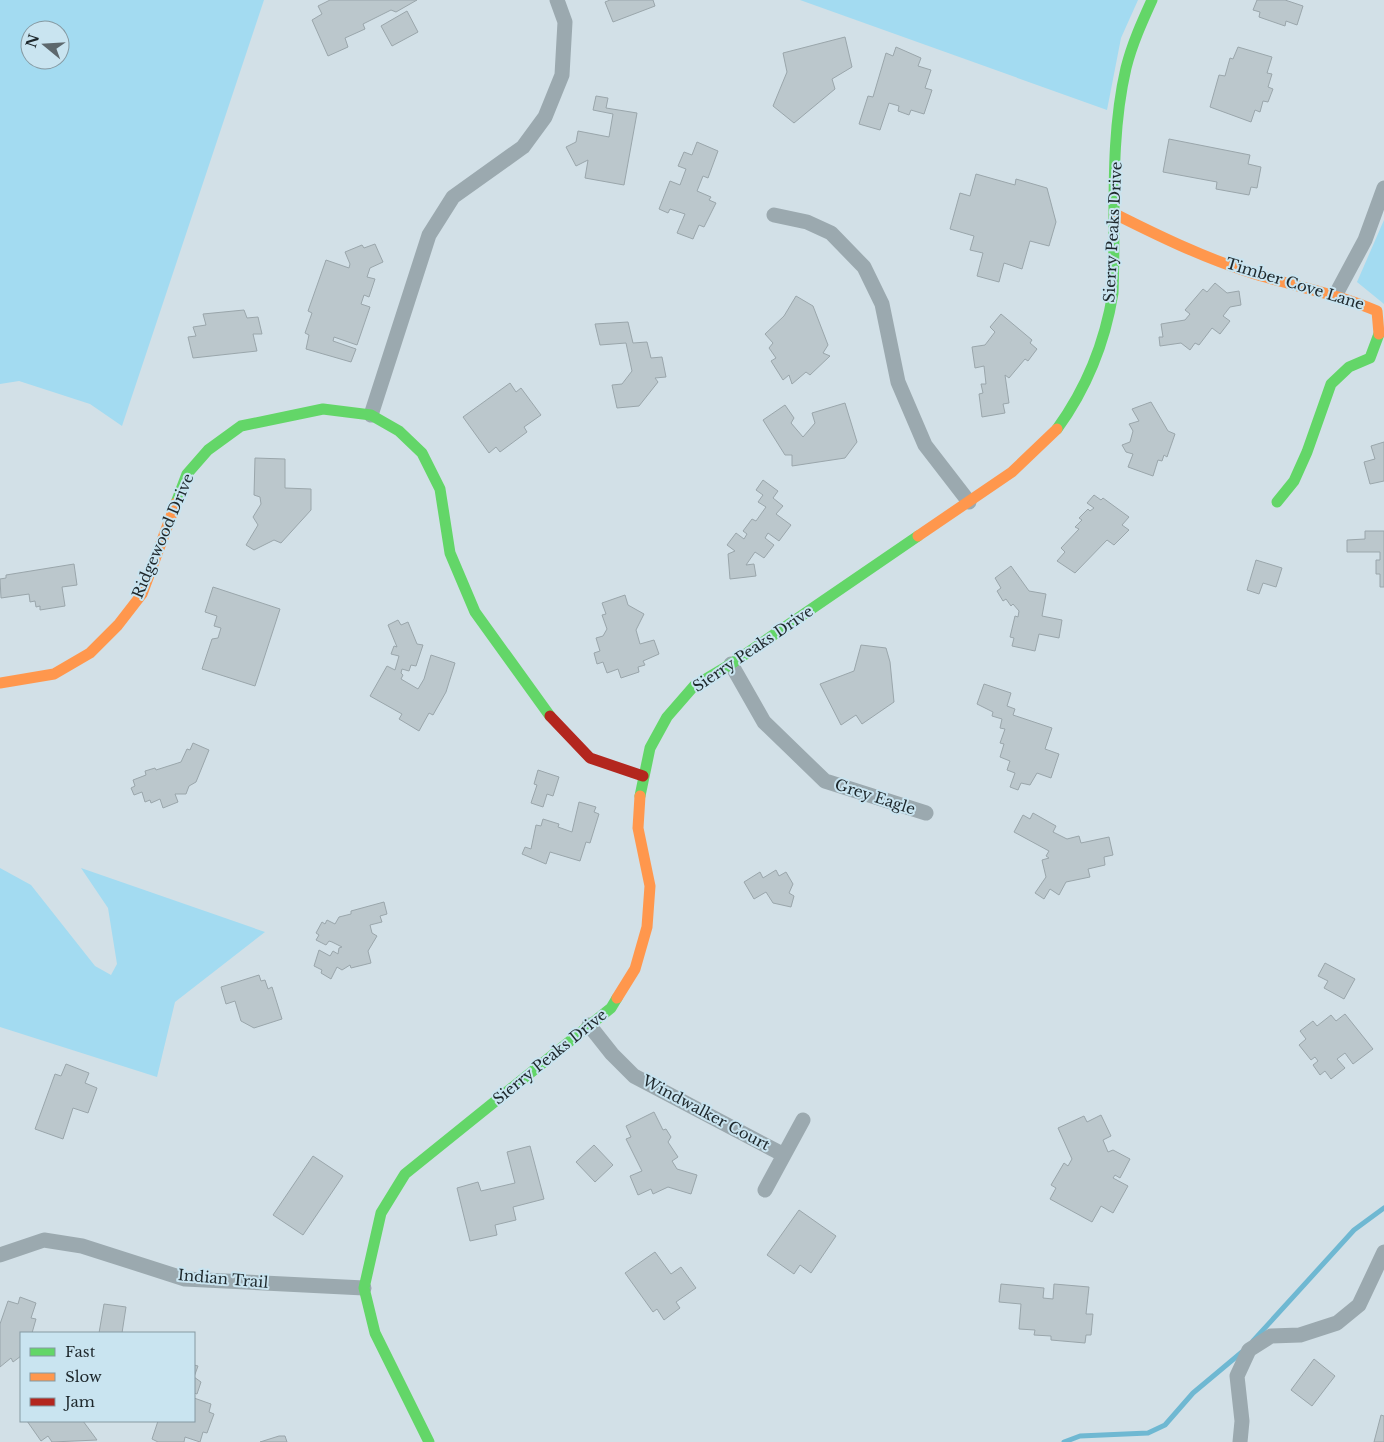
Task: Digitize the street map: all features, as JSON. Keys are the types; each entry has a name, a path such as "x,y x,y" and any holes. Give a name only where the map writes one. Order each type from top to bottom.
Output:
{"street":[{"path":"371,415 429,235 453,197 523,147 545,117 562,75 565,22 557,0"},
{"name":"Sierry Peaks Drive","path":"429,1442 375,1333 364,1288 381,1214 405,1174 611,1008 636,969 647,927 650,886 638,828 640,788 650,748 667,718 694,686 731,664 969,502 1025,460 1056,430 1082,389 1098,349 1112,296 1120,98 1131,53 1145,12 1152,0"},
{"path":"1336,294 1365,240 1384,188"},
{"name":"Timber Cove Lane","path":"1115,214 1181,247 1250,273 1350,298 1378,310 1379,333 1370,358 1349,367 1331,384 1298,472 1277,502"},
{"path":"774,215 807,222 831,233 864,267 882,304 898,382 926,445 969,502"},
{"name":"Ridgewood Drive","path":"0,683 54,674 90,653 118,624 142,594 187,474 208,450 241,426 323,409 371,415 399,431 422,453 440,489 450,553 475,612 557,725 590,758 643,776"},
{"name":"Grey Eagle","path":"731,664 764,722 825,781 926,813"},
{"name":"Windwalker Court","path":"589,1025 612,1054 634,1076 784,1155"},
{"path":"765,1190 803,1120"},
{"name":"Indian Trail","path":"0,1255 44,1240 82,1246 185,1278 364,1288"},
{"path":"1240,1442 1242,1421 1237,1376 1249,1350 1270,1336 1300,1335 1337,1323 1360,1305 1384,1252"}],"shaded area":[{"path":"0,0 264,0 122,426 90,404 19,381 0,384"},
{"path":"800,0 1138,0 1121,38 1107,110"},
{"path":"1384,220 1384,304 1357,282"},
{"path":"0,868 31,885 95,966 111,975 117,964 108,908 81,868 265,932 175,1002 157,1077 0,1027"}],"building":[{"path":"330,0 417,0 396,12 391,10 363,24 365,29 345,38 348,47 328,56 312,20 322,14 318,6"},
{"path":"610,0 653,0 655,6 613,22 605,2"},
{"path":"1257,0 1285,0 1303,6 1297,25 1286,21 1285,26 1259,17 1260,12 1253,10"},
{"path":"407,11 418,32 392,46 381,26"},
{"path":"845,37 852,67 832,79 835,89 794,123 773,106 787,72 783,53"},
{"path":"896,47 921,58 918,66 931,70 925,88 932,90 924,114 911,110 909,115 898,111 899,106 889,103 880,130 859,124 868,96 873,97 886,53 893,56"},
{"path":"1238,47 1272,57 1267,73 1272,74 1268,87 1273,89 1268,102 1263,101 1260,112 1255,110 1251,122 1210,107 1219,75 1225,76 1230,58 1233,59"},
{"path":"596,96 608,98 606,108 637,113 624,185 585,178 588,160 576,166 566,147 576,142 578,131 609,137 613,114 593,110"},
{"path":"1169,139 1250,155 1248,164 1261,167 1257,188 1251,187 1249,195 1216,189 1217,182 1163,172"},
{"path":"697,142 718,151 708,178 703,176 697,191 711,197 709,200 716,203 704,227 699,225 693,239 677,233 685,214 670,209 668,213 659,209 670,181 680,185 686,169 678,166 684,152 692,155"},
{"path":"976,174 1015,185 1016,179 1047,188 1056,222 1049,246 1030,241 1022,269 1004,263 999,282 977,276 983,253 970,250 974,236 950,229 960,193 970,196"},
{"path":"375,244 383,262 370,268 367,277 375,279 369,297 364,295 361,304 370,307 357,345 334,337 333,341 356,349 351,362 306,349 309,335 305,333 312,313 308,311 326,260 349,268 350,264 345,252 362,245 364,248"},
{"path":"1215,283 1227,293 1239,291 1241,305 1230,307 1223,316 1230,321 1220,334 1212,328 1199,345 1195,343 1190,350 1181,343 1160,346 1159,337 1163,337 1161,324 1185,320 1190,314 1185,310 1203,289 1207,292"},
{"path":"796,296 813,306 828,345 823,353 830,356 810,375 806,372 792,384 789,375 783,380 771,361 776,358 769,348 773,343 765,334 784,316"},
{"path":"244,310 247,318 258,317 262,334 253,334 257,351 193,358 188,337 196,336 193,327 206,325 203,314"},
{"path":"1001,314 1032,340 1030,343 1037,349 1028,361 1025,359 1009,378 1005,375 1009,403 1003,404 1005,413 982,417 979,394 983,393 981,384 986,384 984,366 975,368 972,347 985,345 995,332 990,327"},
{"path":"628,322 633,343 647,342 651,358 662,357 666,377 655,378 658,382 639,406 617,408 612,385 622,384 632,371 626,343 600,345 595,324"},
{"path":"510,383 516,392 521,388 541,415 524,427 527,432 500,452 496,447 489,453 463,417"},
{"path":"1151,402 1168,431 1175,434 1167,457 1164,455 1162,461 1158,460 1153,476 1128,467 1133,454 1126,452 1122,445 1130,442 1133,431 1129,424 1139,421 1132,409"},
{"path":"845,403 857,442 845,458 792,466 792,455 785,455 763,420 785,405 794,418 791,423 803,437 815,423 812,413"},
{"path":"1384,442 1384,481 1370,484 1364,462 1375,459 1371,446"},
{"path":"255,458 285,459 285,488 311,489 311,510 281,543 274,540 254,550 246,545 258,525 253,517 261,504 260,497 254,495"},
{"path":"763,480 778,491 773,498 783,506 776,514 791,525 779,541 768,533 765,538 774,545 764,558 755,552 746,565 754,564 756,576 730,579 728,554 735,551 727,545 736,533 744,539 747,534 743,531 752,519 756,521 766,507 758,502 763,495 756,490"},
{"path":"1094,495 1101,500 1103,498 1129,517 1122,525 1129,530 1114,545 1107,540 1075,573 1057,561 1065,552 1061,548 1079,529 1075,527 1082,520 1079,518 1088,509 1090,511 1094,508 1087,503"},
{"path":"1365,531 1384,531 1384,587 1380,587 1380,574 1376,574 1376,560 1380,560 1380,552 1347,552 1347,540 1365,539"},
{"path":"1256,560 1282,568 1276,587 1263,583 1259,594 1247,590"},
{"path":"74,564 77,585 62,587 65,606 40,610 40,606 36,607 35,601 30,602 29,594 1,598 0,579 6,578 6,575"},
{"path":"1011,566 1029,591 1046,594 1042,616 1062,620 1059,638 1039,634 1035,651 1012,646 1014,638 1010,637 1015,616 1018,617 1019,611 1013,604 1011,606 1006,599 1003,601 997,591 1001,588 995,578"},
{"path":"213,587 280,609 255,686 202,669 212,639 218,638 221,628 214,626 217,616 205,612"},
{"path":"625,595 628,605 644,614 636,630 640,644 654,640 659,654 643,661 645,665 638,667 639,672 621,678 618,669 607,673 603,662 597,664 594,653 600,651 596,638 603,636 607,629 602,615 606,614 602,603"},
{"path":"398,620 401,625 408,622 417,644 423,645 416,666 411,665 409,671 402,669 401,673 403,675 401,679 418,689 424,679 431,655 455,663 446,692 433,715 429,713 419,731 399,719 402,714 370,696 387,666 395,670 399,656 391,654 394,646 397,647 388,625"},
{"path":"861,645 886,648 890,662 894,702 862,724 856,715 841,725 820,684 854,671"},
{"path":"984,684 1011,693 1007,706 1015,709 1013,715 1052,728 1045,749 1059,754 1051,778 1037,773 1030,785 1021,783 1018,790 1010,787 1015,773 1007,770 1010,761 1000,757 1004,744 1000,743 1005,729 1000,728 1002,719 992,716 993,712 977,704"},
{"path":"193,743 209,750 196,782 189,786 186,794 175,794 178,802 163,808 160,799 151,803 150,800 145,802 142,792 134,795 131,788 135,786 133,780 146,775 145,771 155,768 156,770 181,762 187,749 190,750"},
{"path":"538,770 559,777 553,796 547,794 543,807 531,803 537,785 534,784"},
{"path":"579,802 596,807 594,812 599,814 590,843 586,842 580,861 550,852 546,864 522,854 525,847 531,849 536,825 541,826 543,819 559,824 558,827 572,832"},
{"path":"1033,813 1056,826 1053,832 1067,839 1079,836 1081,843 1109,837 1113,855 1104,857 1105,865 1088,869 1090,877 1066,882 1059,895 1050,889 1044,899 1035,893 1046,877 1042,860 1049,858 1046,856 1049,851 1014,832 1023,815 1030,819"},
{"path":"776,870 779,876 786,872 793,884 789,893 794,896 791,907 773,903 766,892 754,899 744,882 760,872 763,878"},
{"path":"384,902 387,914 380,916 382,922 370,925 372,933 377,936 368,951 371,963 351,968 350,965 342,970 337,967 331,979 321,973 322,970 314,966 319,950 330,956 333,951 338,954 339,948 342,947 329,941 326,945 316,940 319,935 316,933 322,922 325,924 327,920 335,924 339,917 351,914 351,911"},
{"path":"1325,963 1355,979 1344,999 1324,988 1328,981 1318,976"},
{"path":"259,975 261,981 265,980 268,989 272,987 282,1019 254,1028 241,1021 235,1001 226,1004 221,987"},
{"path":"1345,1014 1373,1049 1353,1064 1345,1053 1337,1059 1345,1068 1331,1079 1325,1071 1320,1075 1313,1065 1318,1061 1315,1057 1311,1060 1299,1045 1306,1039 1300,1031 1313,1021 1317,1026 1331,1015 1336,1021"},
{"path":"66,1064 89,1073 85,1083 97,1088 88,1113 73,1108 63,1139 35,1129 55,1074 61,1076"},
{"path":"654,1112 663,1130 666,1129 671,1137 668,1142 678,1157 672,1161 677,1169 697,1175 691,1194 668,1187 653,1194 651,1189 638,1195 630,1176 642,1171 626,1139 631,1137 626,1126"},
{"path":"1101,1115 1111,1136 1103,1140 1108,1152 1113,1150 1130,1159 1120,1178 1115,1175 1113,1178 1128,1186 1113,1213 1101,1206 1092,1222 1050,1199 1056,1188 1051,1185 1064,1163 1068,1166 1072,1159 1058,1128 1084,1116 1087,1122"},
{"path":"594,1145 613,1165 595,1182 576,1162"},
{"path":"530,1146 544,1199 513,1207 516,1220 495,1225 497,1235 470,1241 457,1188 478,1182 481,1191 515,1183 507,1152"},
{"path":"313,1156 343,1176 303,1235 273,1215"},
{"path":"799,1210 836,1236 811,1273 800,1265 794,1274 767,1255"},
{"path":"655,1252 671,1274 681,1267 696,1288 676,1302 680,1308 664,1320 657,1309 653,1312 625,1273"},
{"path":"1001,1284 1044,1288 1043,1298 1053,1299 1054,1284 1089,1287 1086,1314 1093,1314 1091,1335 1086,1335 1085,1343 1051,1340 1051,1336 1034,1335 1035,1330 1019,1329 1021,1304 999,1302"},
{"path":"20,1297 36,1303 31,1318 36,1319 32,1332 20,1332 20,1357 13,1362 11,1358 0,1367 0,1324 8,1301 18,1304"},
{"path":"104,1304 126,1307 122,1332 99,1332"},
{"path":"1314,1359 1335,1376 1312,1406 1291,1390"},
{"path":"195,1378 201,1382 197,1394 195,1393"},
{"path":"195,1398 211,1404 209,1412 214,1414 207,1433 203,1432 200,1442 185,1437 184,1442 158,1442 152,1439 158,1422 195,1422"},
{"path":"1381,1415 1384,1416 1384,1442 1374,1442"},
{"path":"28,1422 84,1422 97,1440 52,1442 48,1436 41,1441"},
{"path":"285,1436 287,1442 260,1442"}],"waterway":[{"path":"1253,1341 1354,1230 1384,1208"},
{"path":"1064,1442 1080,1436 1148,1433 1165,1425 1193,1393 1242,1352"}],"traffic: fast":[{"path":"1057,429 1077,398 1093,364 1105,329 1113,293 1114,180 1117,124 1126,68 1131,50 1152,0"},
{"path":"1277,502 1294,481 1307,452 1331,384 1349,367 1370,358 1379,334"},
{"path":"176,503 187,474 208,450 241,426 323,409 371,415 399,431 422,453 440,489 450,553 475,612 550,716"},
{"path":"640,796 650,748 667,717 694,686 731,664 918,536"},
{"path":"429,1442 375,1333 364,1288 381,1213 405,1174 611,1008 617,998"}],"traffic: slow":[{"path":"1115,214 1214,260 1265,277 1346,299 1377,311 1379,334"},
{"path":"918,536 1012,472 1057,429"},
{"path":"0,683 54,674 90,653 118,625 142,594 176,503"},
{"path":"617,998 635,969 647,927 650,886 638,828 640,796"}],"traffic: jam":[{"path":"550,716 590,758 643,776"}]}
